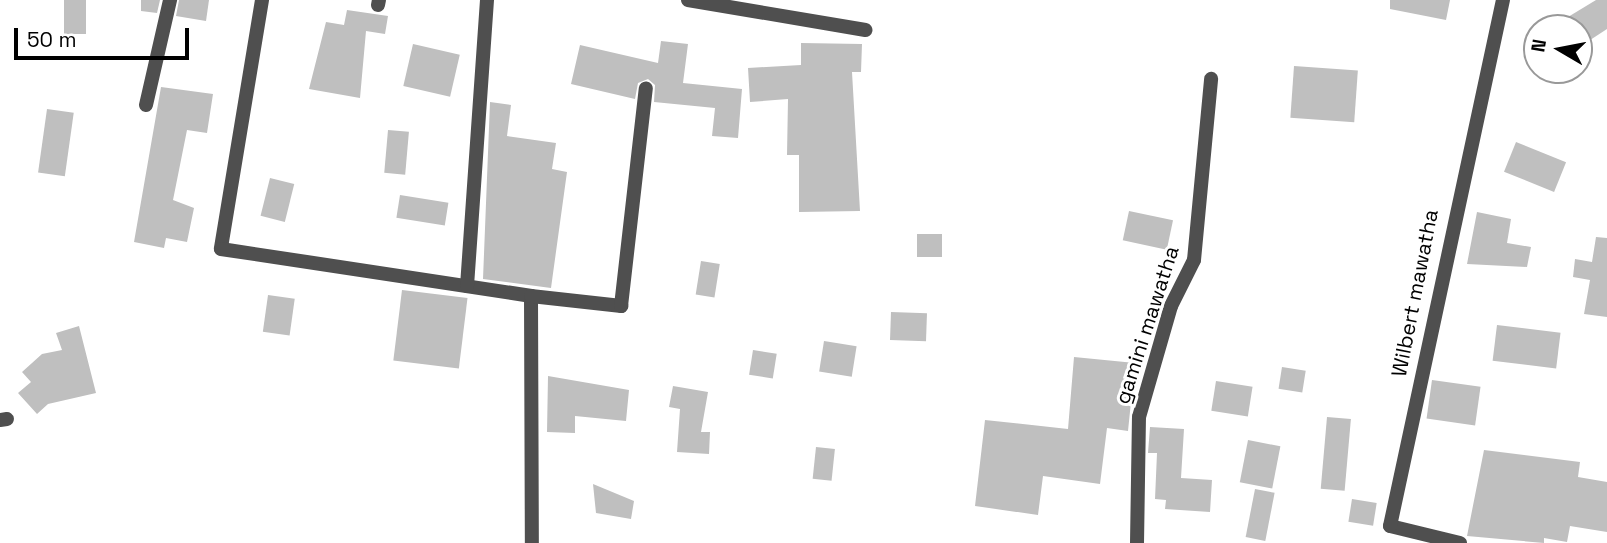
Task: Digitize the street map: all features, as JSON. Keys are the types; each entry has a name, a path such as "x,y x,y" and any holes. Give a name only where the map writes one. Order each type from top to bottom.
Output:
{"street":[{"path":"146,105 170,0"},
{"path":"262,0 221,248 531,296 621,306 646,88"},
{"path":"467,286 487,0"},
{"path":"688,0 865,30"},
{"name":"Wilbert mawatha","path":"1460,543 1390,526 1503,0"},
{"name":"gamini mawatha","path":"1137,543 1139,417 1171,306 1194,260 1211,79"},
{"path":"531,296 532,543"}],"building":[{"path":"64,0 86,0 86,34 64,34"},
{"path":"141,0 160,0 157,13 141,11"},
{"path":"179,0 209,0 206,21 176,16"},
{"path":"1390,0 1450,0 1446,20 1390,9"},
{"path":"1596,0 1607,0 1607,29 1593,38 1593,14 1573,14"},
{"path":"347,10 388,16 385,34 366,31 360,98 309,89 326,22 344,25"},
{"path":"661,41 688,44 683,83 742,89 738,138 712,136 715,108 654,102 655,85 648,79 638,83 635,99 571,84 580,45 658,63"},
{"path":"801,43 862,44 861,72 852,72 860,211 799,212 799,155 787,155 788,99 750,102 748,68 801,65"},
{"path":"413,44 460,55 450,97 403,86"},
{"path":"1294,66 1358,70 1354,122 1290,118"},
{"path":"161,87 213,94 207,133 187,130 173,200 194,208 187,242 166,238 164,248 134,242"},
{"path":"490,102 511,105 507,136 556,143 552,169 567,172 551,288 483,279"},
{"path":"47,109 74,113 65,176 38,172"},
{"path":"388,130 409,132 405,175 384,173"},
{"path":"1516,142 1566,162 1554,192 1504,172"},
{"path":"270,178 294,184 285,222 261,216"},
{"path":"400,195 448,203 445,225 396,218"},
{"path":"1129,211 1173,220 1167,250 1123,240"},
{"path":"1477,212 1511,219 1507,243 1531,247 1527,267 1467,264"},
{"path":"917,234 942,234 942,257 917,257"},
{"path":"1596,237 1607,238 1607,317 1584,314 1590,280 1573,277 1575,259 1592,262"},
{"path":"701,261 720,264 714,298 696,295"},
{"path":"402,290 468,298 459,369 393,360"},
{"path":"268,295 295,299 290,335 263,332"},
{"path":"891,312 927,313 926,341 890,340"},
{"path":"1497,325 1561,333 1556,369 1493,361"},
{"path":"79,326 96,393 48,404 37,414 18,393 31,382 22,372 42,354 62,350 56,333"},
{"path":"824,341 857,346 852,377 819,372"},
{"path":"753,350 777,354 773,378 749,375"},
{"path":"1074,357 1135,363 1128,431 1107,428 1100,484 1043,476 1038,515 975,506 985,420 1068,429"},
{"path":"1282,367 1306,371 1302,392 1279,389"},
{"path":"548,376 629,390 626,421 575,416 575,433 547,432"},
{"path":"1432,380 1481,387 1475,425 1427,419"},
{"path":"1216,381 1253,387 1248,416 1211,411"},
{"path":"673,386 708,392 701,432 710,432 709,454 677,452 680,409 669,407"},
{"path":"1327,417 1351,419 1345,491 1321,489"},
{"path":"1150,427 1184,429 1181,478 1212,480 1210,512 1165,509 1166,500 1155,499 1157,453 1148,453"},
{"path":"1248,440 1280,446 1272,489 1240,482"},
{"path":"816,447 835,449 832,481 813,479"},
{"path":"1484,450 1580,462 1578,477 1607,482 1607,532 1570,526 1567,542 1544,538 1544,543 1467,536"},
{"path":"593,484 634,501 631,519 596,513"},
{"path":"1255,489 1275,493 1265,541 1246,537"},
{"path":"1352,499 1377,503 1373,526 1348,522"}]}
